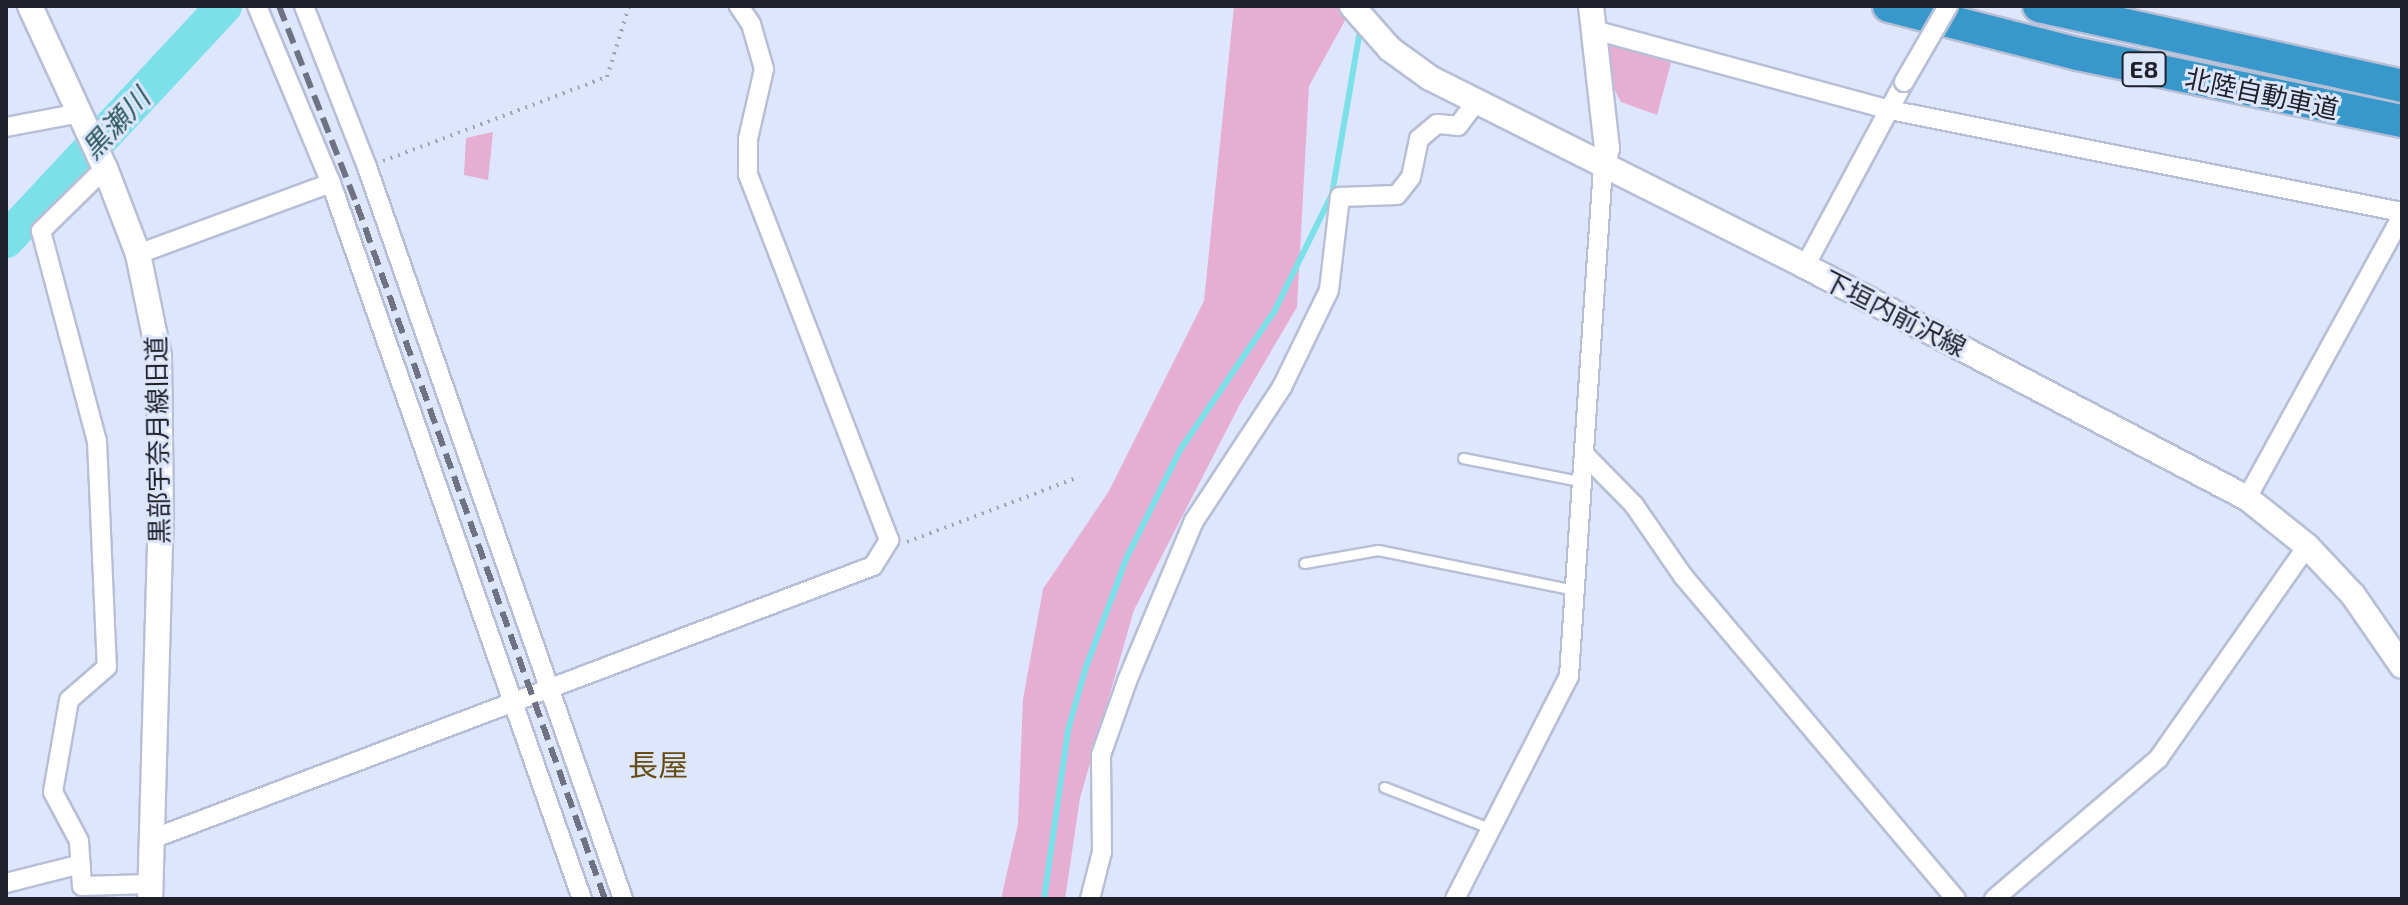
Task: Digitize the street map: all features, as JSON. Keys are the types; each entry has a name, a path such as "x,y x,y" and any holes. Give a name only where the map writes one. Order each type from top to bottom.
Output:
{"highway":[{"name":"北陸自動車道","path":"1889,6 2093,58 2402,121"},
{"name":"北陸自動車道","path":"2039,6 2402,86"}],"main road":[{"name":"黒部宇奈月線旧道","path":"30,6 105,168 138,254 159,356 162,430 151,892"},
{"name":"下垣内前沢線","path":"1352,6 1390,49 1476,102 1805,266 2247,498 2307,546 2353,595 2402,666"},
{"path":"1592,18 1607,148 1603,167"}],"street":[{"path":"257,6 331,183 582,899"},
{"path":"304,6 367,167 623,899"},
{"path":"152,839 873,566 889,540 748,174 748,139 764,69 751,24 739,6"},
{"path":"1805,266 1948,6"},
{"path":"1592,18 1890,110 2402,214 2247,498"},
{"path":"1090,899 1102,852 1101,755 1127,681 1194,521 1282,387 1329,290 1340,197 1397,195 1411,177 1419,139 1437,124 1458,126 1476,102"},
{"path":"6,127 80,113"},
{"path":"1455,899 1569,676 1579,591 1603,167"},
{"path":"105,168 41,231 97,441 107,667 69,700 53,792 79,841 79,893 151,892"},
{"path":"138,254 331,183"},
{"path":"1586,456 1634,505 1683,576 1956,899"},
{"path":"1994,899 2158,759 2307,546"},
{"path":"6,883 81,864"}],"lane":[{"path":"1463,458 1584,482"},
{"path":"1304,563 1378,550 1579,591"},
{"path":"1384,787 1492,829"}],"path":[{"path":"367,167 607,77 629,6"},
{"path":"889,540 912,543 1079,477"}],"shaded area":[{"path":"1234,6 1353,6 1309,86 1297,307 1239,406 1134,610 1080,798 1065,899 1001,899 1018,824 1023,699 1043,589 1109,491 1204,301"},
{"path":"1606,42 1671,63 1657,115 1621,102 1610,81"},
{"path":"493,132 488,180 464,175 466,138"}],"waterway":[{"name":"黒瀬川","path":"6,240 224,6"},
{"path":"1044,899 1068,730 1086,667 1127,557 1180,450 1275,310 1332,194 1361,25"}],"railway":[{"path":"279,6 357,205 605,899"}],"district":[{"name":"長屋","path":"658,764"}]}
